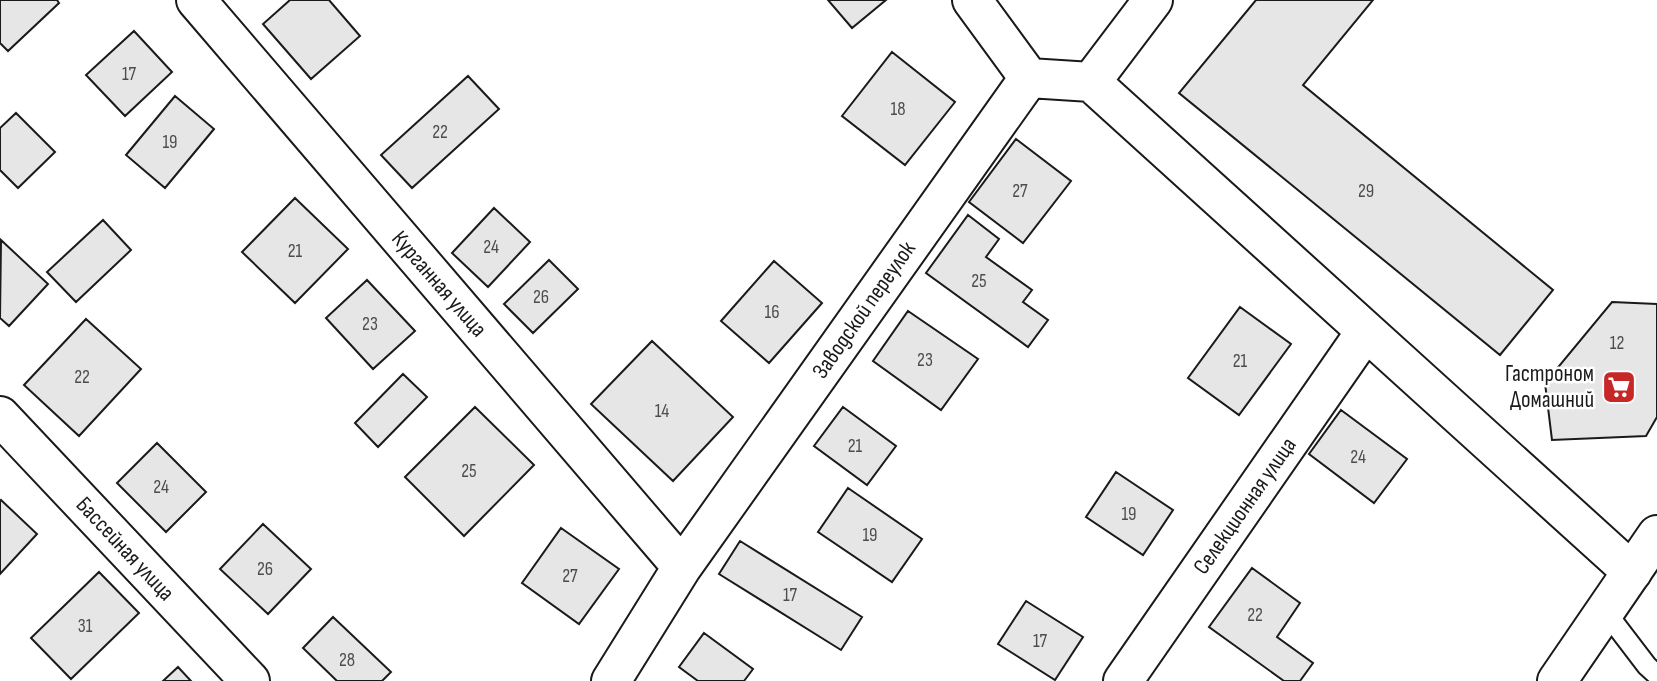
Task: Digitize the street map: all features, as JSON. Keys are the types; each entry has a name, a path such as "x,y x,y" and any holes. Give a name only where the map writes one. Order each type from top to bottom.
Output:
{"street":[{"name":"Курганная улица","path":"196,0 682,567"},
{"path":"972,0 1029,78 1091,82 1632,572"},
{"path":"1091,82 1153,0"},
{"name":"Заводской переулок","path":"611,681 682,567 1029,78"},
{"name":"Селекционная улица","path":"1123,681 1366,331"},
{"name":"Бассейная улица","path":"0,416 250,681"},
{"path":"1557,681 1657,535"}],"lane":[{"path":"1605,611 1657,675"}],"building":[{"path":"0,0 57,0 59,3 8,51 0,43"},
{"path":"290,0 329,0 360,36 311,79 263,24"},
{"path":"828,0 886,0 852,28"},
{"path":"1256,0 1373,0 1303,85 1553,290 1500,355 1179,93"},
{"path":"134,31 172,72 125,116 86,75"},
{"path":"892,52 955,102 905,165 842,116"},
{"path":"468,76 499,109 412,188 381,155"},
{"path":"175,96 214,129 165,188 126,155"},
{"path":"16,113 55,152 18,188 0,170 0,128"},
{"path":"1016,139 1071,181 1023,243 969,202"},
{"path":"295,198 348,249 295,303 242,252"},
{"path":"494,208 530,242 488,287 452,253"},
{"path":"968,215 999,239 986,257 1032,290 1023,302 1048,320 1028,347 926,273"},
{"path":"103,220 131,250 76,302 47,272"},
{"path":"1,240 48,284 9,326 0,318"},
{"path":"549,260 578,289 533,333 504,304"},
{"path":"774,261 822,303 769,363 721,321"},
{"path":"367,280 415,331 373,369 326,318"},
{"path":"1612,302 1657,304 1657,417 1646,436 1552,440 1545,383"},
{"path":"1240,307 1291,344 1239,415 1188,378"},
{"path":"908,311 978,359 941,410 873,361"},
{"path":"86,319 141,369 79,436 24,385"},
{"path":"652,341 733,417 673,481 591,404"},
{"path":"403,374 427,397 378,447 355,423"},
{"path":"475,407 534,465 464,536 405,477"},
{"path":"843,407 896,446 867,485 814,446"},
{"path":"1341,410 1407,459 1374,503 1309,454"},
{"path":"157,443 206,492 166,532 117,483"},
{"path":"1116,472 1173,510 1143,555 1086,517"},
{"path":"848,488 922,539 892,582 818,532"},
{"path":"0,501 37,534 0,574"},
{"path":"263,524 311,569 268,614 220,569"},
{"path":"561,528 619,569 579,624 522,583"},
{"path":"740,541 862,617 841,650 719,574"},
{"path":"1252,568 1300,603 1277,637 1313,663 1300,681 1284,681 1209,627"},
{"path":"99,572 139,613 71,679 31,638"},
{"path":"1026,601 1083,637 1055,680 998,644"},
{"path":"333,617 391,672 382,681 337,681 303,648"},
{"path":"704,633 753,669 744,681 698,681 679,667"},
{"path":"178,667 191,681 163,681"}],"place":[{"name":"Гастроном Домашний","path":"1619,387"}]}
